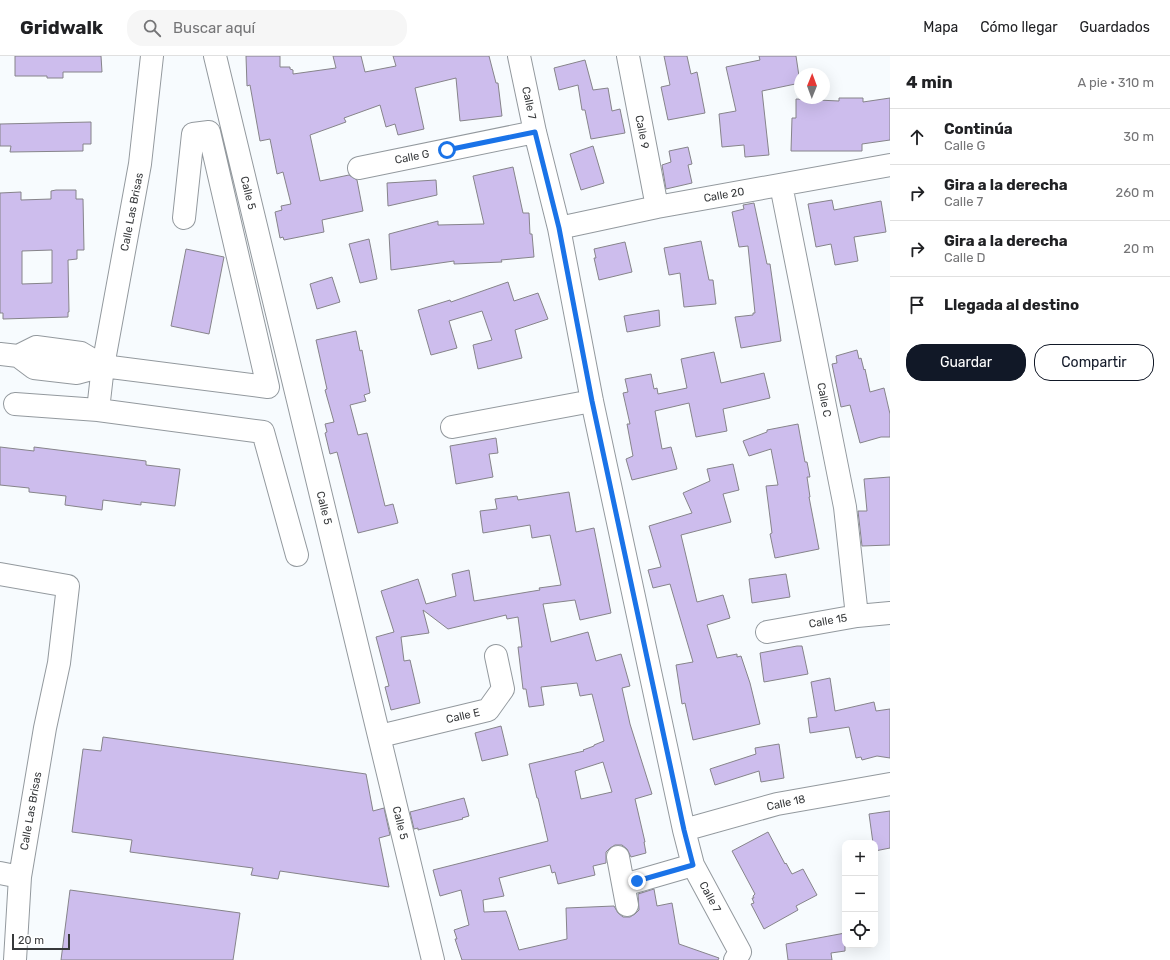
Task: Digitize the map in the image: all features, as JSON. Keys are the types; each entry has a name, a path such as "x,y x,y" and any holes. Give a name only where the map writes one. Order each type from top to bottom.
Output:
{"street":[{"name":"Calle Las Brisas","path":"98,410 103,366 140,164 152,56"},
{"name":"Calle 5","path":"214,56 380,736 433,960"},
{"name":"Calle 7","path":"519,56 535,132 559,228 592,401 684,830 693,865 740,952 735,960"},
{"name":"Calle 9","path":"628,56 657,207"},
{"path":"9,355 34,368 78,374 103,366 268,387 209,132 193,134 184,218"},
{"name":"Calle G","path":"359,168 535,132"},
{"name":"Calle 20","path":"559,228 657,207 890,165"},
{"name":"Calle C","path":"781,185 845,507 857,616"},
{"path":"452,427 592,401"},
{"path":"15,404 98,410 264,432 297,555"},
{"name":"Calle Las Brisas","path":"0,574 68,586 59,663 10,875 15,960"},
{"name":"Calle 15","path":"767,632 857,616 890,612"},
{"name":"Calle E","path":"380,736 488,710 504,689 496,656"},
{"name":"Calle 18","path":"684,830 777,804 890,784"},
{"path":"618,857 626,895 693,865"}],"building":[{"path":"15,56 101,56 102,72 63,72 63,78 47,78 47,76 15,76"},
{"path":"246,56 280,56 280,67 290,67 290,69 293,70 293,74 336,68 333,56 361,56 365,72 396,66 393,56 489,56 496,83 498,83 502,116 460,121 456,78 415,88 424,129 398,135 395,124 386,127 380,105 344,118 346,122 310,135 320,181 349,175 357,180 363,211 322,220 324,232 284,240 283,237 280,238 275,212 282,210 281,206 291,204 283,172 277,174 270,139 260,141 250,85 247,86"},
{"path":"664,56 687,56 691,74 697,72 705,113 668,120 661,87 670,85"},
{"path":"759,56 796,56 798,68 794,68 794,84 762,91 769,155 745,157 744,145 722,147 719,114 736,111 726,67 760,60"},
{"path":"585,60 593,90 608,88 612,111 620,109 625,133 591,139 585,110 582,110 578,85 559,90 554,68"},
{"path":"839,98 863,98 863,102 890,98 890,140 862,144 862,151 791,151 792,118 796,118 796,104 830,104 830,101 839,101"},
{"path":"91,122 91,144 83,144 83,151 10,152 11,146 0,146 0,124"},
{"path":"593,146 604,183 581,190 570,154"},
{"path":"688,147 692,164 688,165 692,183 666,189 662,165 671,162 669,151"},
{"path":"513,167 523,213 529,213 530,234 532,234 534,257 501,260 502,262 454,264 454,261 391,270 389,234 438,221 438,225 484,224 473,176"},
{"path":"436,180 437,195 388,206 387,183"},
{"path":"76,190 76,199 83,199 84,250 77,250 77,259 68,260 68,317 3,319 3,313 0,313 0,193 21,192 21,200 51,199 51,191","holes":["52,250 52,283 22,284 22,251"]},
{"path":"832,200 834,210 881,201 886,232 854,237 858,261 835,265 831,244 816,247 808,204"},
{"path":"754,203 767,264 770,264 781,341 741,348 735,317 753,315 753,313 755,313 748,246 739,247 732,212 744,209 743,205"},
{"path":"369,239 377,279 360,283 349,244"},
{"path":"701,241 709,280 713,280 716,304 684,307 680,273 669,275 664,248"},
{"path":"625,242 632,272 599,280 594,258 596,258 594,249"},
{"path":"186,249 224,257 209,334 171,326"},
{"path":"332,277 340,302 317,309 310,284"},
{"path":"508,282 514,301 538,293 548,319 515,330 522,358 478,369 473,345 492,340 482,311 449,321 457,348 431,355 418,310 450,300 451,302"},
{"path":"659,310 660,326 627,332 624,316"},
{"path":"356,331 360,351 362,350 370,393 364,395 366,401 350,405 358,435 367,433 385,506 393,504 398,523 358,533 337,452 330,454 325,433 327,432 325,424 334,422 325,390 327,389 316,340"},
{"path":"857,350 859,359 861,358 864,370 865,369 870,392 884,388 890,414 890,437 881,437 860,443 850,405 841,407 832,364 837,363 836,356"},
{"path":"714,352 721,383 764,373 770,398 723,409 727,431 696,437 689,403 655,411 662,449 671,447 677,469 632,480 626,459 633,456 627,424 630,424 623,393 628,392 625,379 651,374 654,389 657,388 658,394 687,388 681,359"},
{"path":"798,424 805,462 807,462 810,477 807,477 809,497 819,549 775,558 770,534 772,533 766,486 778,485 771,449 749,456 743,441 767,432 767,430"},
{"path":"496,438 498,453 489,454 493,477 456,484 450,446"},
{"path":"0,447 34,451 34,447 146,461 146,465 180,469 175,506 141,502 141,505 103,500 102,510 65,505 66,496 29,492 29,488 0,485"},
{"path":"733,464 739,490 723,494 731,522 681,535 697,602 723,595 730,618 707,625 717,658 737,654 737,657 741,656 750,683 760,724 693,740 685,703 682,704 676,665 693,662 670,584 653,588 648,570 661,567 649,526 692,513 683,493 710,481 707,469"},
{"path":"890,477 890,545 862,546 858,511 867,511 864,479"},
{"path":"569,492 576,532 594,528 611,613 580,620 575,600 543,604 551,642 588,632 596,661 621,654 630,686 622,688 630,724 652,794 635,799 645,842 646,853 631,857 627,849 622,845 615,845 606,852 606,863 593,866 595,875 558,884 555,872 552,873 550,865 499,878 504,896 483,900 484,912 506,911 519,950 567,939 566,908 614,906 618,913 623,917 630,917 639,910 638,894 654,889 657,906 672,903 679,944 719,958 718,960 462,960 455,939 457,939 454,930 469,925 461,890 440,896 433,870 548,841 529,764 584,751 583,750 604,741 592,694 580,696 577,683 541,687 544,705 529,707 526,689 523,689 518,647 522,647 518,617 507,619 506,615 448,629 423,610 429,633 401,637 404,661 410,660 420,703 391,710 385,687 389,686 376,637 394,632 381,591 418,579 426,604 456,596 452,574 469,570 474,601 561,585 550,535 532,538 530,525 483,533 480,511 497,509 495,499 517,496 518,500","holes":["603,762 612,792 581,799 575,771"]},
{"path":"786,574 790,597 752,603 749,579"},
{"path":"802,646 808,674 764,682 760,653"},
{"path":"830,678 835,711 874,702 876,711 890,709 890,758 877,756 862,760 861,757 856,758 849,727 810,733 808,718 817,717 811,682"},
{"path":"501,726 508,755 482,761 475,733"},
{"path":"103,737 366,774 373,811 384,808 390,835 379,838 389,887 280,871 278,879 251,875 253,868 130,852 132,840 72,832 83,749 101,751"},
{"path":"779,744 784,778 761,782 759,771 715,785 710,769 756,754 755,748"},
{"path":"464,798 469,816 462,818 463,819 418,830 418,828 414,829 410,812"},
{"path":"890,811 890,848 878,850 878,840 873,840 869,814"},
{"path":"768,832 792,874 803,869 817,895 796,906 798,910 764,929 751,904 754,903 752,898 754,898 753,896 755,894 732,851"},
{"path":"70,890 240,913 233,960 61,960"},
{"path":"842,934 842,948 845,948 845,951 831,953 832,960 788,960 786,944"}],"route":[{"path":"447,150 535,132 559,228 592,401 684,830 693,865 637,881"}]}
